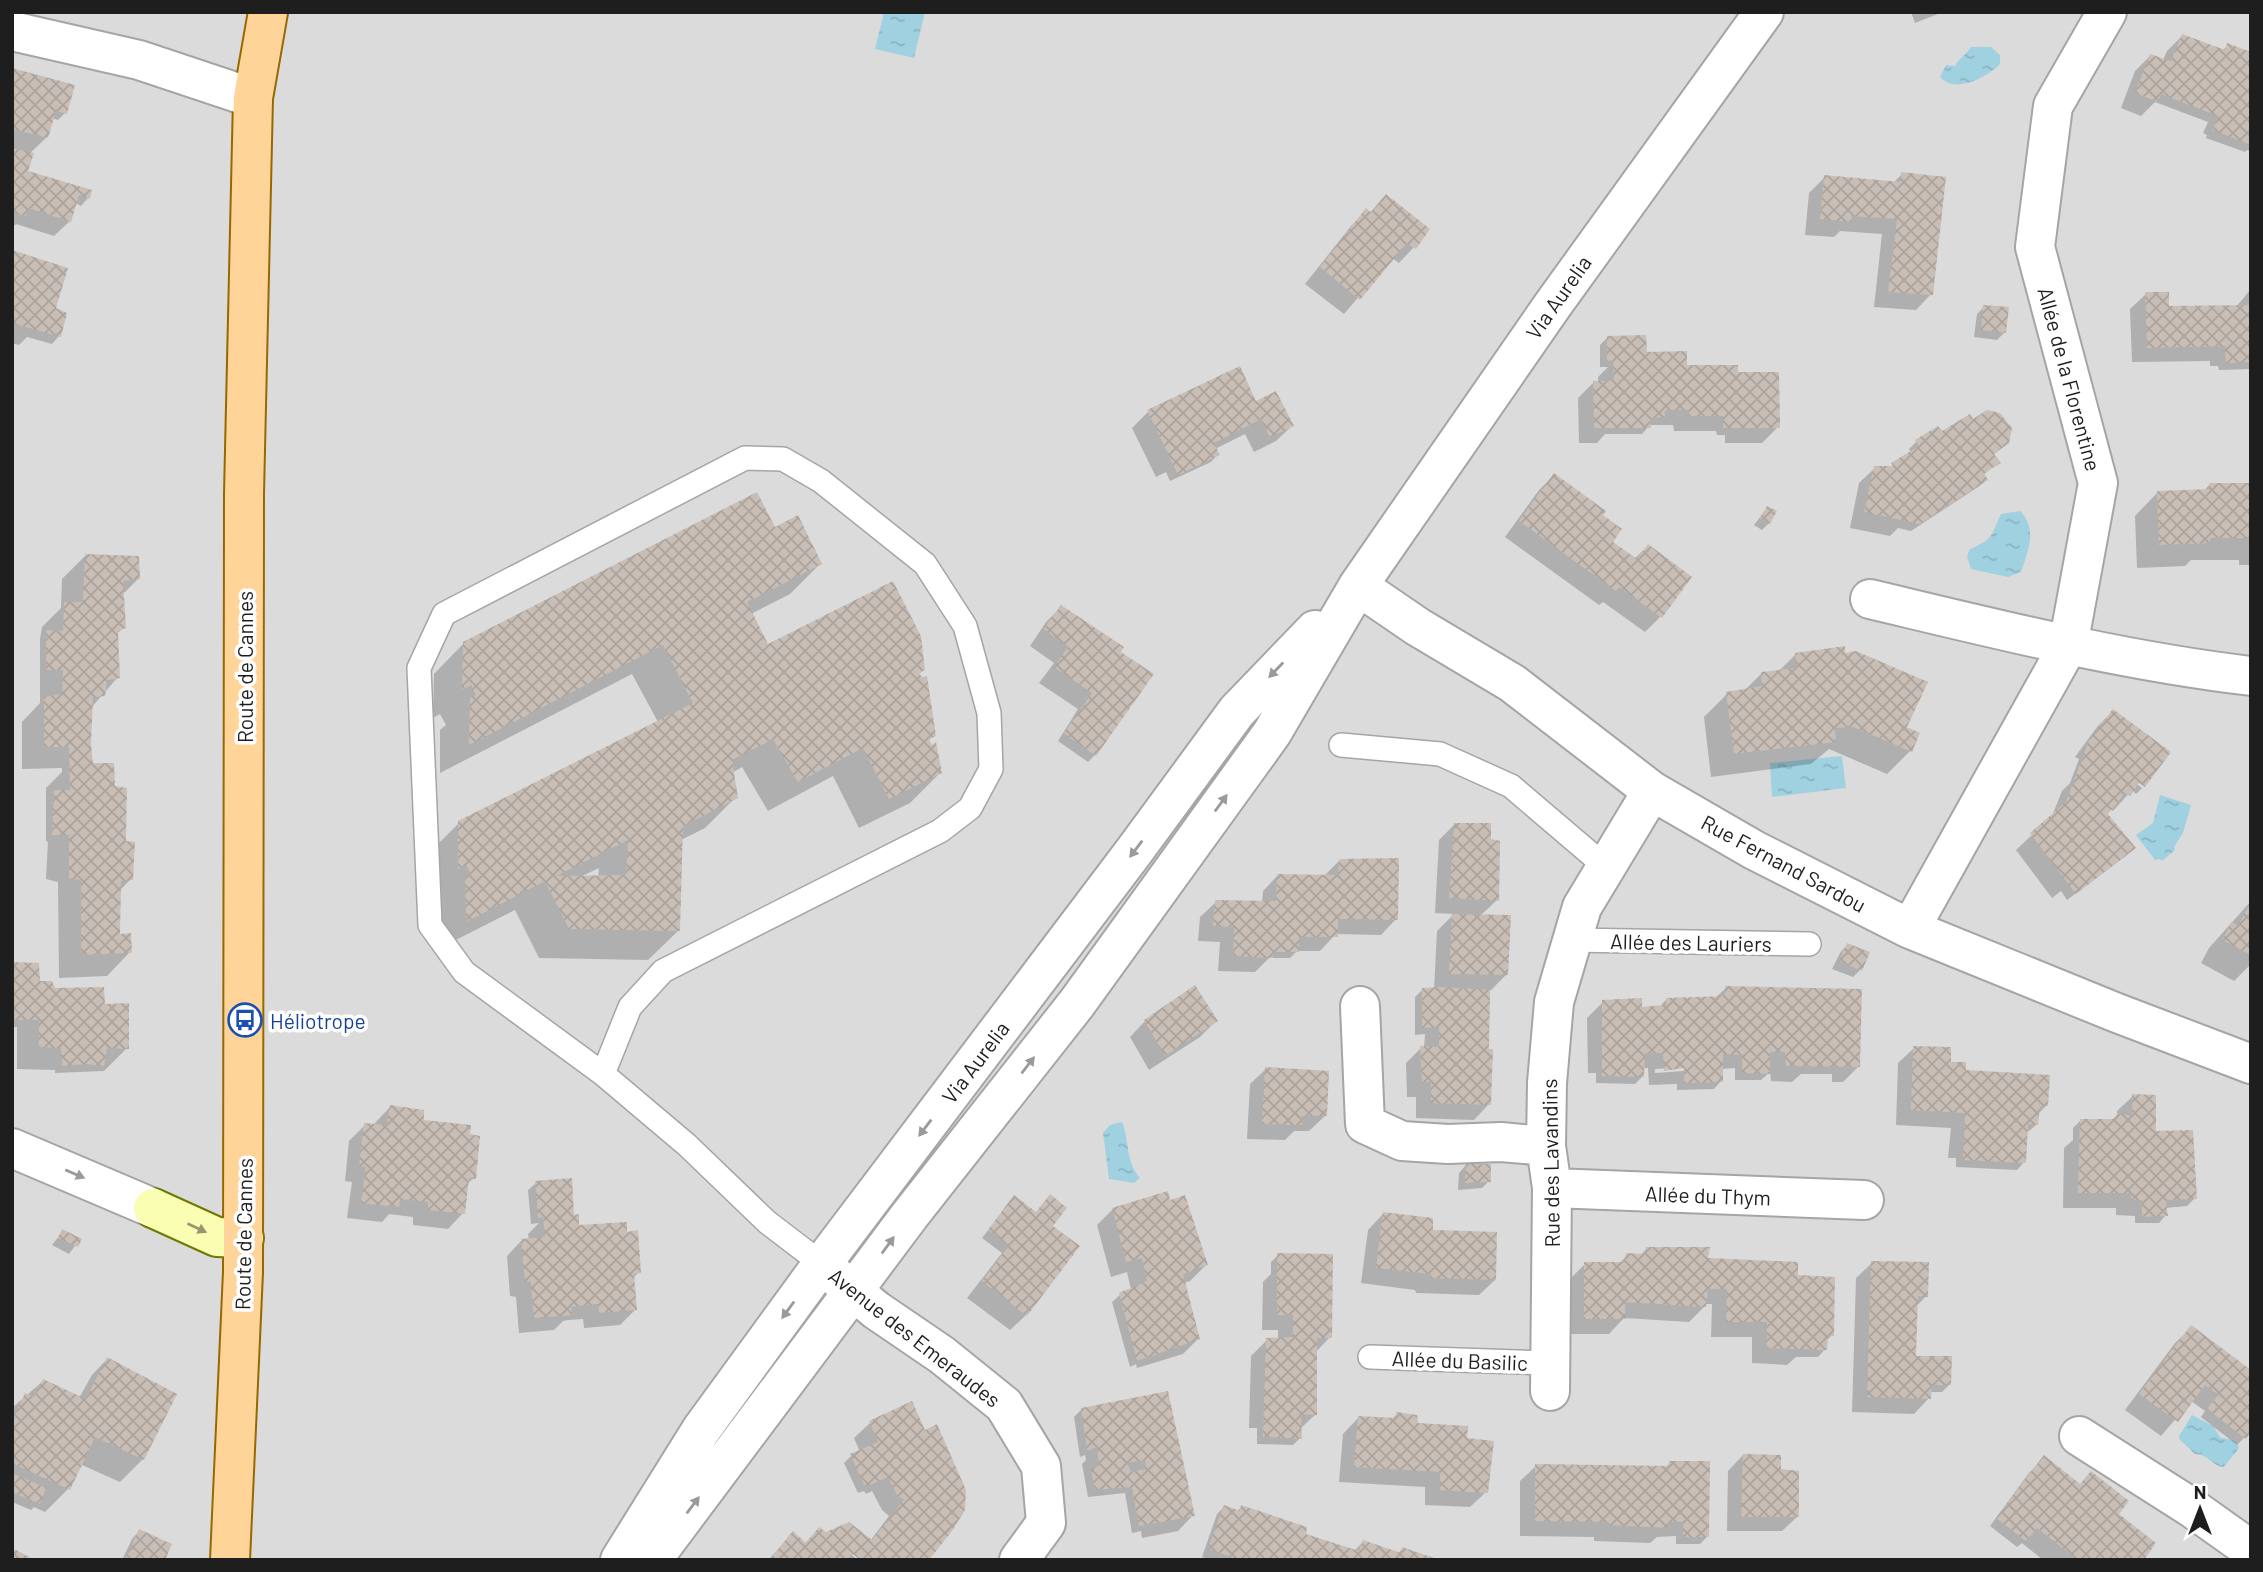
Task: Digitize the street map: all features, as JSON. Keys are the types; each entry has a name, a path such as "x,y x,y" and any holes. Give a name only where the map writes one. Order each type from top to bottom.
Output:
{"main road":[{"name":"Route de Cannes","path":"230,1560 244,1238 244,494 253,98 268,12"},
{"name":"Route de Cannes","path":"242,1322 254,1560"}],"street":[{"name":"Via Aurelia","path":"652,1560 910,1215 1077,1003 1272,733 1358,586 1552,306 1764,12"},
{"name":"Allée de la Florentine","path":"1910,929 2068,646 2098,483 2035,247 2053,106 2107,12"},
{"path":"12,31 139,60 253,98"},
{"name":"Via Aurelia","path":"620,1560 701,1430 822,1264 1237,711 1358,586"},
{"name":"Rue Fernand Sardou","path":"1358,586 1418,627 1512,683 1653,791 1754,850 1910,929 2116,1013 2251,1064"},
{"path":"1870,599 2068,646 2251,676"},
{"name":"Rue des Lavandins","path":"1550,1377 1552,1188 1546,1146 1547,1083 1554,1002 1581,907 1653,791"},
{"path":"1360,1006 1365,1124 1402,1141 1448,1144 1501,1142 1546,1146"},
{"path":"12,1148 217,1237 244,1238"},
{"name":"Allée du Thym","path":"1552,1188 1864,1200"},
{"name":"Avenue des Emeraudes","path":"822,1264 854,1292 942,1355 1004,1405 1041,1466 1046,1523 1019,1560"},
{"path":"2079,1436 2192,1507 2251,1550"}],"lane":[{"path":"603,1074 630,1007 663,971 940,831 970,808 991,769 989,713 965,626 925,564 821,481 783,459 745,458 444,614 419,667 430,925 464,972 603,1074 687,1145 766,1222 822,1264"},
{"path":"1341,745 1440,754 1511,786 1606,867"},
{"name":"Allée des Lauriers","path":"1572,940 1809,944"},
{"name":"Allée du Basilic","path":"1370,1357 1550,1377"}],"shaded area":[{"path":"12,12 2251,12 2251,1560 12,1560"}],"water":[{"path":"884,12 925,12 914,58 875,49"},
{"path":"1971,47 1991,47 2000,55 2000,64 1979,79 1962,84 1946,82 1940,77 1946,65 1955,66"},
{"path":"2020,511 2029,525 2030,533 2029,548 2021,572 2008,577 1971,569 1967,557 1969,550 1986,541 2001,514"},
{"path":"1842,756 1846,788 1772,797 1770,763"},
{"path":"2160,795 2191,805 2175,850 2162,861 2155,860 2136,835 2153,823"},
{"path":"1122,1122 1132,1165 1140,1178 1134,1183 1109,1179 1103,1133 1110,1125"},
{"path":"2192,1415 2213,1426 2221,1438 2232,1440 2238,1445 2239,1448 2224,1467 2195,1454 2180,1440 2179,1436"}],"building":[{"path":"2182,34 2225,50 2227,43 2251,52 2251,145 2213,130 2218,116 2161,94 2158,102 2135,93 2150,54 2171,61"},
{"path":"12,68 75,85 67,114 56,111 48,138 12,129"},
{"path":"12,148 34,153 28,171 92,190 90,199 79,195 71,222 29,208 26,216 12,212"},
{"path":"1901,172 1946,177 1933,295 1888,292 1897,219 1852,216 1851,222 1820,219 1824,175 1900,182"},
{"path":"1386,194 1430,229 1416,249 1407,243 1360,300 1320,267 1366,208 1371,212"},
{"path":"12,250 68,268 56,308 67,313 61,337 12,323"},
{"path":"2145,292 2169,292 2169,306 2251,305 2251,362 2226,363 2225,346 2147,348"},
{"path":"1983,305 2009,307 2006,333 1981,330"},
{"path":"1646,335 1647,352 1687,351 1687,365 1738,365 1738,372 1779,372 1780,428 1723,428 1723,416 1689,416 1689,410 1665,410 1665,417 1651,418 1651,428 1594,428 1593,381 1614,381 1613,360 1607,361 1607,336"},
{"path":"1240,366 1256,401 1276,391 1294,426 1270,437 1261,419 1214,443 1220,455 1178,475 1147,410"},
{"path":"1987,410 2000,413 2012,428 2009,443 1994,454 2001,463 1984,473 1988,480 1920,524 1864,512 1874,466 1893,466 1891,463 1919,446 1915,440 1938,426 1942,431 1970,414 1973,419"},
{"path":"1554,473 1606,511 1603,515 1622,529 1613,542 1637,559 1648,544 1692,577 1662,618 1619,587 1616,591 1519,521"},
{"path":"2209,483 2251,483 2251,538 2210,538 2210,543 2159,545 2157,491 2209,489"},
{"path":"757,492 775,527 798,515 822,564 747,602 768,644 893,581 921,636 925,670 919,673 922,677 927,676 936,736 929,739 932,745 936,742 942,773 889,799 863,748 798,782 773,739 732,760 738,798 683,826 680,931 569,929 545,881 466,922 465,877 471,874 466,865 458,869 458,821 693,703 663,645 469,745 470,698 476,695 471,685 462,690 463,642","holes":["628,840 626,875 556,876"]},
{"path":"1767,506 1777,511 1770,524 1760,518"},
{"path":"85,554 139,556 140,579 123,581 126,628 118,631 120,678 107,680 105,696 93,697 91,745 93,763 114,763 115,786 127,788 126,841 135,842 133,880 121,881 120,934 131,933 132,953 81,955 81,880 69,878 69,835 52,835 54,790 70,790 69,747 44,747 44,697 62,694 63,670 46,670 46,630 63,631 64,602 83,602"},
{"path":"1061,605 1124,647 1121,652 1154,674 1096,756 1064,733 1092,693 1054,667 1068,647 1044,629"},
{"path":"1845,646 1845,653 1856,651 1928,682 1907,727 1920,733 1912,752 1853,727 1835,728 1836,742 1734,754 1726,692 1762,686 1761,672 1797,668 1795,653"},
{"path":"2113,709 2171,752 2145,787 2139,783 2130,796 2125,793 2108,814 2136,848 2076,894 2030,833 2066,802 2089,740"},
{"path":"1454,823 1491,823 1491,839 1500,841 1499,901 1449,898"},
{"path":"1399,858 1398,920 1338,919 1338,937 1299,937 1299,952 1273,952 1273,958 1233,956 1234,927 1213,926 1215,900 1276,901 1277,874 1338,875 1340,859"},
{"path":"2251,902 2251,955 2222,940 2232,922 2238,926"},
{"path":"1452,914 1511,915 1508,975 1449,974"},
{"path":"1847,943 1870,952 1862,971 1839,961"},
{"path":"12,962 39,963 40,981 52,981 55,988 104,987 105,1004 129,1003 129,1049 107,1048 104,1066 62,1066 61,1048 39,1047 39,1020 12,1020"},
{"path":"1195,985 1218,1021 1165,1056 1144,1020"},
{"path":"1725,986 1862,989 1860,1067 1786,1066 1785,1052 1770,1052 1770,1074 1742,1073 1742,1055 1723,1054 1723,1082 1684,1083 1684,1068 1664,1071 1663,1053 1645,1053 1644,1077 1602,1076 1602,1000 1642,998 1642,1007 1666,1005 1666,998 1725,996"},
{"path":"1422,988 1490,990 1489,1049 1493,1049 1491,1105 1431,1103 1431,1082 1422,1082 1420,1046 1439,1047 1439,1027 1422,1028"},
{"path":"1913,1046 1951,1047 1951,1062 1966,1062 1966,1070 2050,1075 2048,1106 2040,1106 2038,1125 2028,1124 2026,1163 1963,1160 1965,1113 1911,1110"},
{"path":"1265,1067 1329,1071 1327,1116 1302,1116 1302,1125 1262,1124"},
{"path":"2132,1094 2156,1095 2156,1131 2193,1130 2197,1199 2166,1200 2168,1216 2142,1217 2142,1200 2131,1200 2131,1193 2078,1193 2080,1119 2115,1119 2117,1113 2132,1116"},
{"path":"390,1105 424,1110 424,1120 471,1125 470,1134 480,1136 476,1179 469,1178 465,1214 428,1210 428,1202 400,1199 399,1207 361,1203 366,1167 359,1166 364,1123 387,1125"},
{"path":"1466,1164 1491,1164 1491,1182 1465,1183"},
{"path":"572,1178 574,1215 579,1214 579,1225 627,1222 627,1232 638,1230 641,1273 634,1274 637,1310 599,1313 598,1304 585,1305 571,1307 572,1315 534,1318 531,1282 525,1281 521,1239 545,1237 543,1217 538,1218 535,1181"},
{"path":"1168,1191 1170,1200 1185,1195 1208,1265 1183,1274 1200,1339 1137,1361 1119,1293 1147,1281 1142,1258 1126,1262 1112,1208"},
{"path":"1050,1194 1067,1208 1053,1226 1080,1246 1027,1316 982,1281 1009,1246 988,1230 1014,1195 1036,1212"},
{"path":"1383,1212 1433,1218 1433,1230 1497,1232 1496,1280 1431,1278 1430,1274 1376,1268"},
{"path":"62,1229 82,1239 78,1247 58,1238"},
{"path":"1646,1247 1710,1247 1708,1258 1798,1262 1798,1275 1835,1277 1834,1336 1828,1336 1827,1350 1767,1348 1767,1322 1726,1322 1727,1289 1708,1289 1706,1307 1625,1302 1626,1319 1584,1319 1584,1262 1624,1262 1626,1253 1645,1254"},
{"path":"1277,1253 1333,1254 1332,1338 1317,1338 1317,1415 1289,1414 1301,1415 1302,1439 1263,1437 1266,1338 1293,1337 1293,1315 1277,1315"},
{"path":"1871,1261 1929,1262 1928,1297 1918,1296 1916,1356 1952,1356 1951,1385 1932,1385 1931,1399 1867,1397"},
{"path":"2191,1325 2251,1370 2251,1432 2246,1439 2207,1409 2218,1395 2228,1402 2205,1385 2178,1422 2139,1394"},
{"path":"107,1357 177,1394 144,1460 95,1437 70,1490 12,1463 12,1421 25,1393 34,1397 43,1379 86,1399"},
{"path":"1168,1391 1195,1516 1139,1526 1132,1487 1095,1490 1091,1469 1099,1466 1097,1447 1087,1451 1081,1408","holes":["1145,1460 1146,1469 1131,1472 1127,1463"]},
{"path":"912,1401 925,1430 937,1424 966,1490 965,1510 929,1560 860,1560 853,1554 849,1560 769,1560 793,1531 806,1543 819,1527 826,1532 849,1522 872,1540 904,1500 897,1495 888,1477 865,1487 850,1454 878,1442 869,1421"},
{"path":"1396,1412 1417,1415 1418,1423 1468,1426 1467,1438 1494,1441 1488,1493 1440,1490 1440,1472 1354,1467 1358,1416 1396,1418"},
{"path":"1743,1454 1781,1455 1781,1469 1799,1471 1799,1517 1741,1517"},
{"path":"2044,1455 2080,1484 2091,1471 2129,1501 2119,1514 2156,1543 2144,1560 2078,1560 2037,1528 2026,1541 1996,1518"},
{"path":"1669,1461 1710,1461 1709,1537 1683,1537 1683,1522 1669,1522 1668,1528 1609,1525 1609,1522 1535,1521 1535,1464 1669,1466"},
{"path":"12,1473 46,1488 40,1504 12,1492"},
{"path":"1224,1505 1240,1511 1241,1505 1307,1527 1306,1534 1359,1551 1363,1540 1401,1553 1402,1547 1440,1560 1240,1560 1208,1549"},
{"path":"139,1529 172,1544 165,1560 126,1558"},
{"path":"12,1548 35,1560 12,1560"}],"place":[{"name":"Héliotrope","path":"245,1020"}]}
